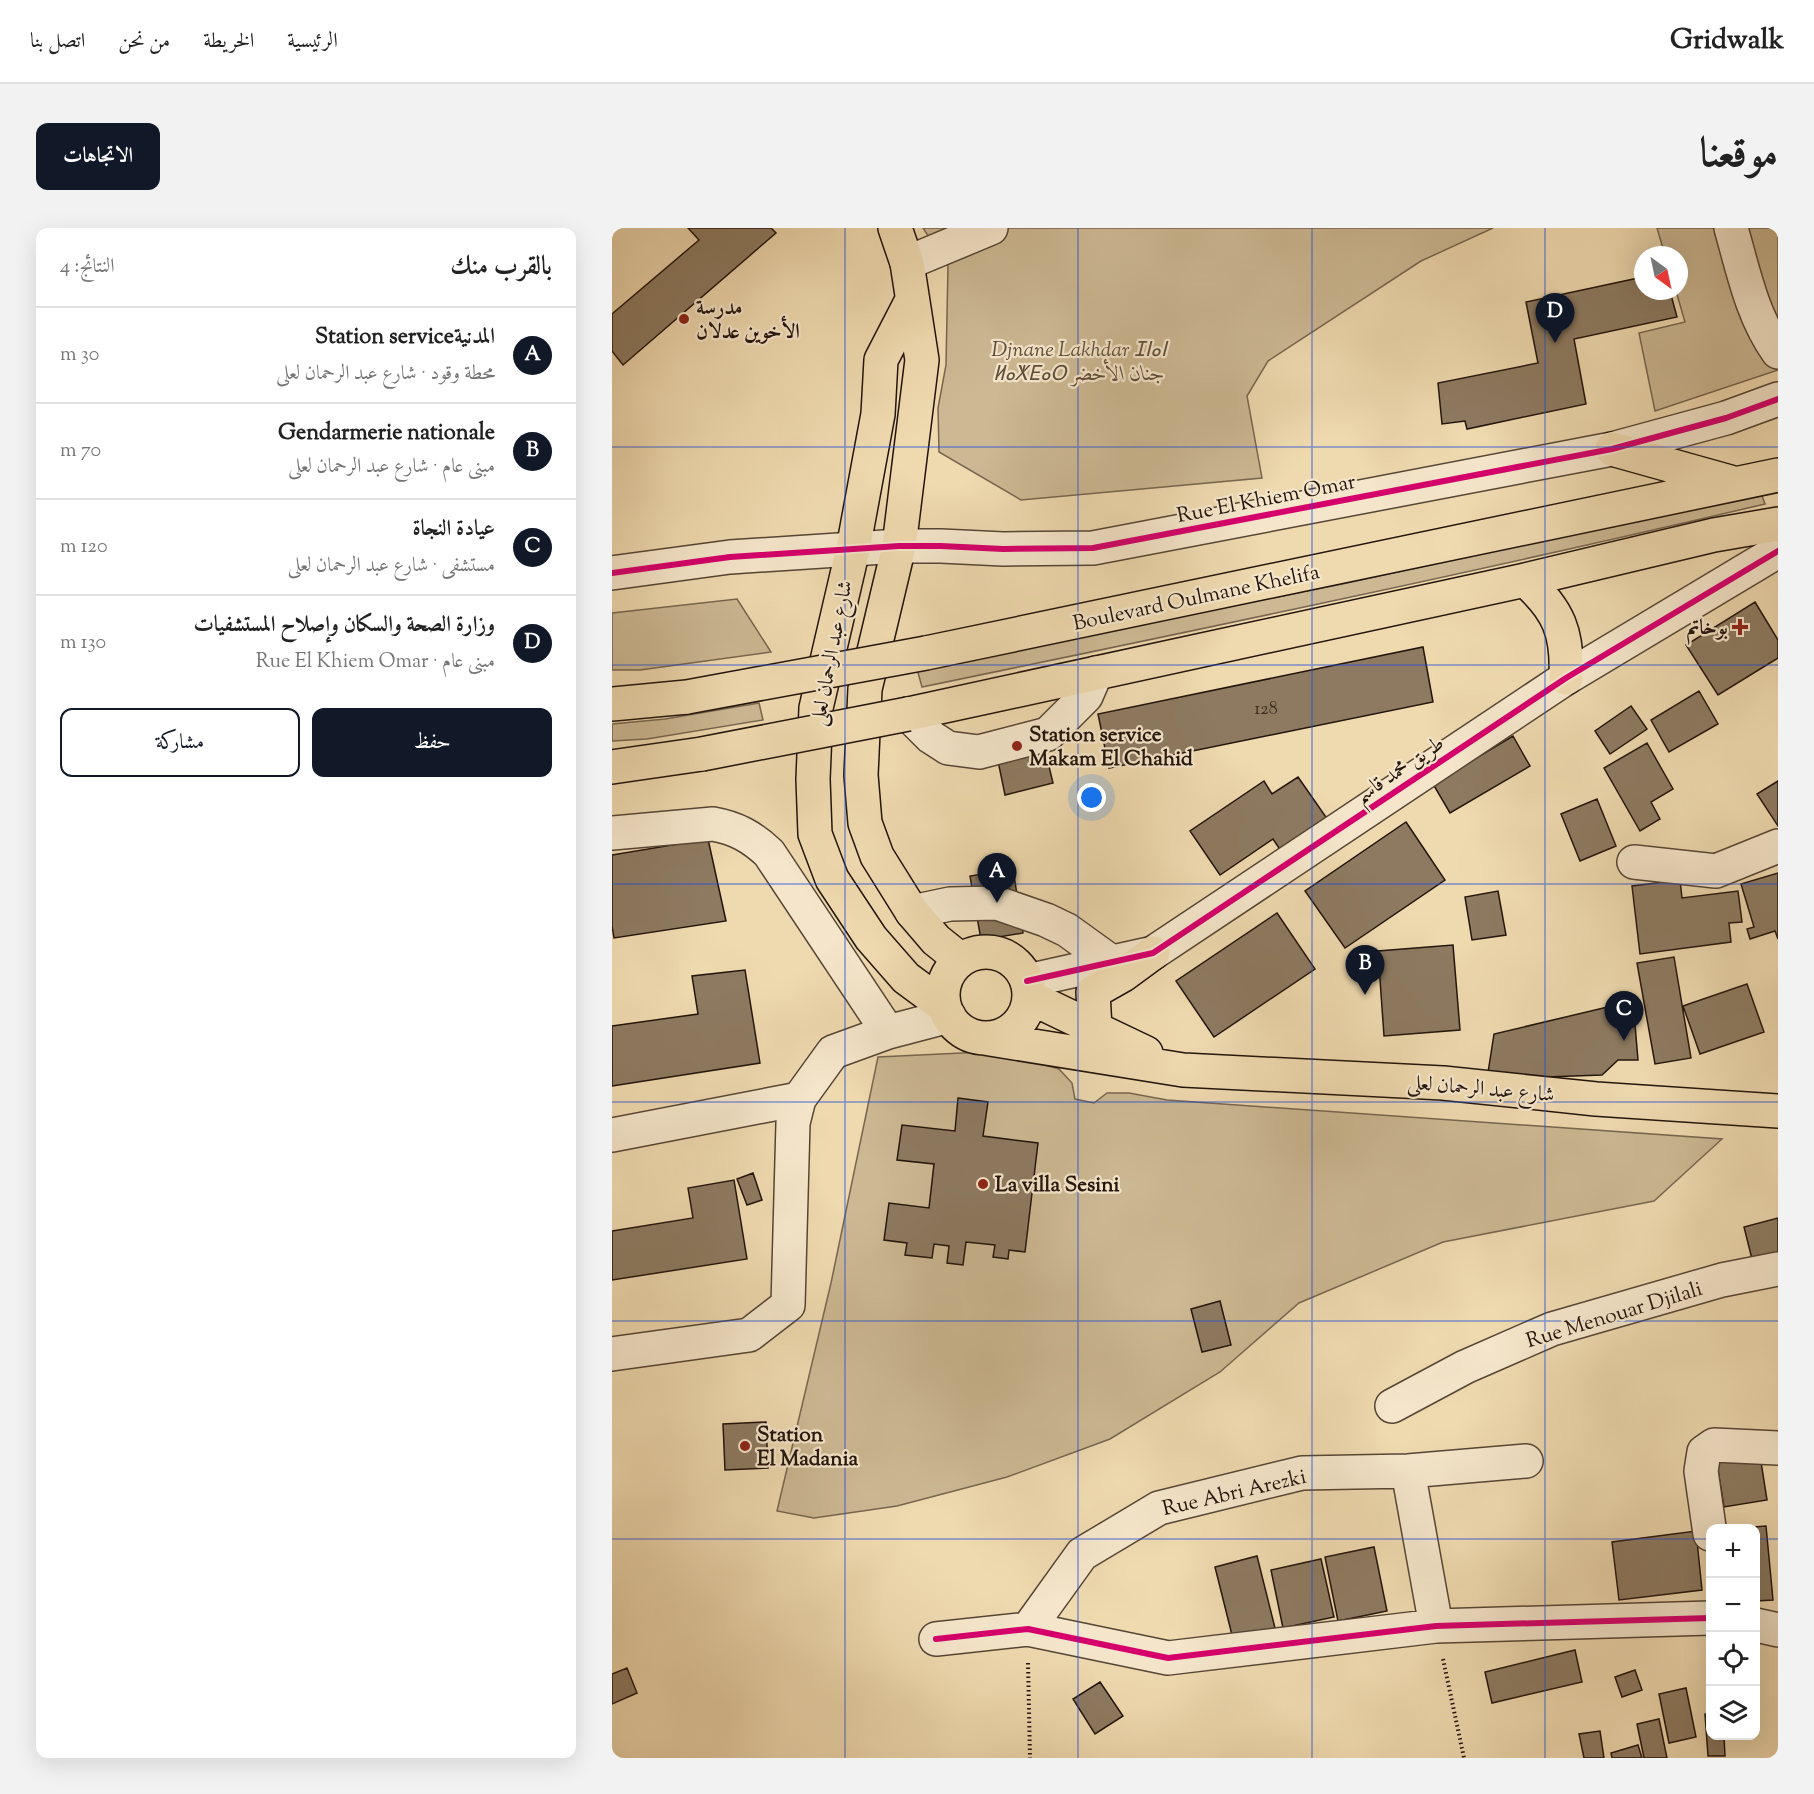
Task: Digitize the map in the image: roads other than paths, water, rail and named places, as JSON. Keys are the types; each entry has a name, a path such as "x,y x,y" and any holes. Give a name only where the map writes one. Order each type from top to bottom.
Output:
{"main road":[{"name":"شارع عبد الرحمان لعلى","path":"895,228 907,263 922,360 899,546 865,689 861,775 865,823 877,856 912,912 936,940 961,960"},
{"name":"شارع عبد الرحمان لعلى","path":"912,300 881,360 878,414 853,549 816,708 813,779 815,834 832,879 871,938 906,978 946,1011"},
{"path":"1612,449 1735,484"},
{"name":"Boulevard Oulmane Khelifa","path":"612,704 687,697 926,653 1778,475"},
{"path":"612,767 702,754 908,714 1526,580 1714,535 1778,524"},
{"path":"1526,580 1542,595 1555,613 1563,634 1567,656 1566,678"},
{"path":"986,951 1011,960 1021,969 1028,989 1025,1013 1015,1026 1001,1035 984,1038 970,1035 958,1027 946,1011 944,989 949,973 961,960 986,951"},
{"path":"1095,1029 1093,992 1123,975 1153,953"},
{"name":"شارع عبد الرحمان لعلى","path":"1028,989 1095,1029 1183,1070"},
{"name":"شارع عبد الرحمان لعلى","path":"984,1038 1183,1070 1443,1083 1596,1099 1778,1111"}],"street":[{"path":"907,263 991,228"},
{"path":"1731,228 1752,303 1769,339 1778,352"},
{"name":"Rue El Khiem Omar","path":"612,573 750,555 899,546 1003,549 1093,548 1612,449 1726,418 1778,399"},
{"name":"طريق محمد قاسم","path":"1028,989 1110,962 1153,953 1566,678 1778,551"},
{"path":"908,714 931,737 948,748 979,752 1048,734 1086,696 1096,673"},
{"path":"612,833 713,824 729,827 751,838 769,854 888,1032"},
{"path":"1634,862 1716,872 1777,849"},
{"path":"912,912 950,904 997,903 1067,930 1110,962"},
{"path":"612,1354 749,1335 788,1305 793,1123 799,1099 833,1052 946,1011"},
{"path":"612,1136 799,1099"},
{"name":"Rue Menouar Djilali","path":"1392,1406 1465,1367 1552,1329 1722,1280 1778,1269"},
{"path":"1709,1524 1701,1471 1704,1452 1714,1444 1778,1448"},
{"name":"Rue Abri Arezki","path":"1028,1629 1082,1554 1159,1508 1302,1473 1408,1471 1526,1461"},
{"path":"1408,1471 1436,1626"},
{"path":"936,1639 1028,1629 1168,1658 1436,1626 1706,1618"},
{"path":"1760,1626 1778,1630"}],"place":[{"name":"مدرسة الأخوين عدلان","path":"684,319"},
{"name":"وزارة الصحة والسكان وإصلاح المستشفيات","path":"1555,343"},
{"name":"بوخاتم","path":"1740,627"},
{"name":"Station service Makam El Chahid","path":"1017,746"},
{"name":"المدنيةStation service","path":"997,903"},
{"name":"Gendarmerie nationale","path":"1365,995"},
{"name":"عيادة النجاة","path":"1624,1041"},
{"name":"La villa Sesini","path":"983,1184"},
{"name":"Station El Madania","path":"745,1446"}],"park label":[{"name":"Djnane Lakhdar ⵊⵏⴰⵏ ⵍⴰⵅⴹⴰⵔ جنان الأخضر","path":"1079,361"}]}
